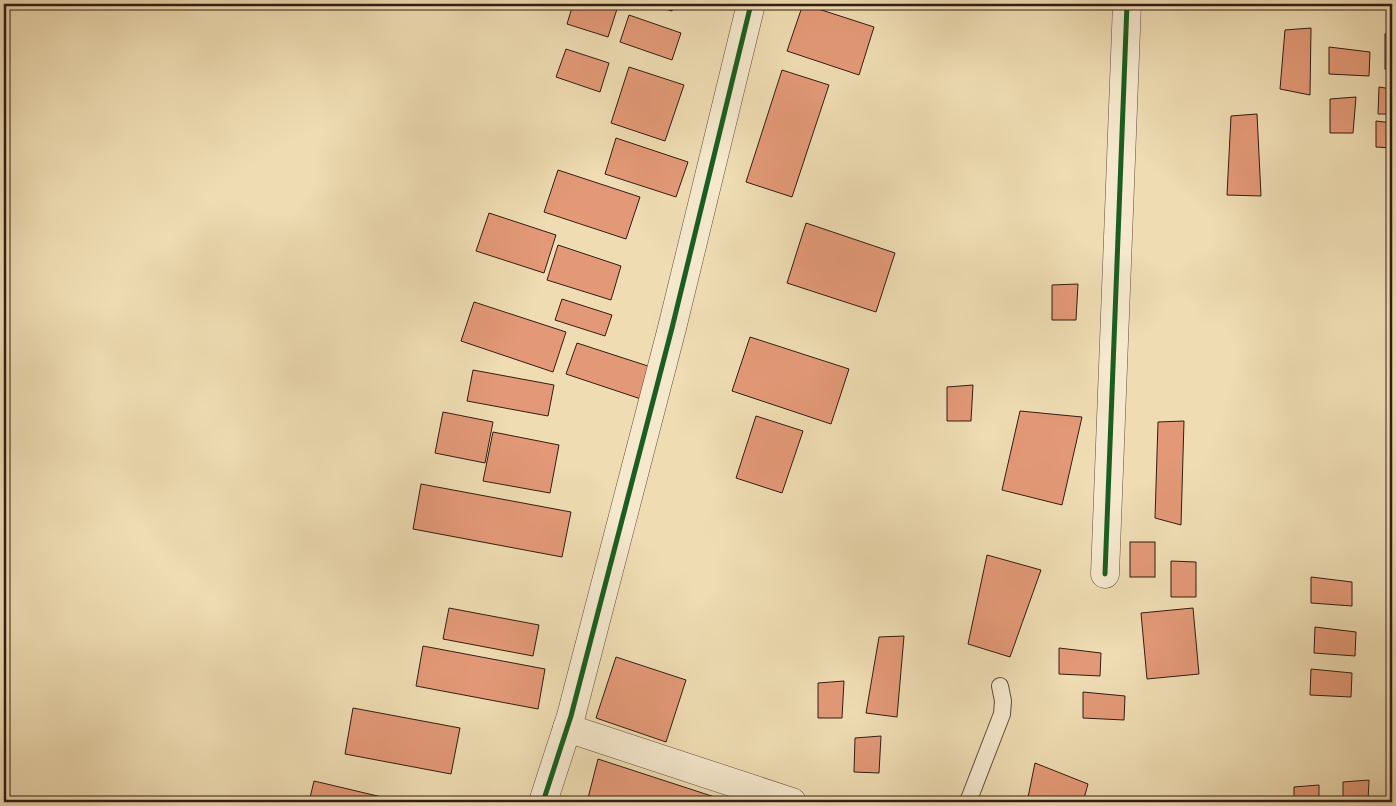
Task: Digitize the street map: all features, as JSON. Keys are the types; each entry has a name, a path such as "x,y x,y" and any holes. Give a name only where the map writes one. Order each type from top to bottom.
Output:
{"street":[{"path":"543,802 568,728 672,328 750,4"},
{"path":"1105,574 1127,4"},
{"path":"568,728 792,802"}],"lane":[{"path":"968,802 1002,714 1003,701 1000,686"}],"building":[{"path":"573,4 602,4 617,9 608,37 567,24"},
{"path":"648,4 674,4 672,11"},
{"path":"803,4 874,27 859,75 787,51"},
{"path":"629,15 681,33 672,60 620,42"},
{"path":"1311,28 1310,95 1280,89 1285,30"},
{"path":"1385,34 1392,34 1392,69 1385,69"},
{"path":"1329,47 1370,52 1369,76 1329,74"},
{"path":"566,49 609,63 600,92 556,77"},
{"path":"629,67 684,85 665,141 611,123"},
{"path":"782,70 829,85 792,197 746,182"},
{"path":"1379,87 1392,89 1392,114 1378,114"},
{"path":"1356,97 1353,133 1330,133 1330,99"},
{"path":"1257,114 1261,196 1227,195 1231,116"},
{"path":"1376,121 1392,123 1392,148 1376,147"},
{"path":"616,138 688,162 676,197 605,174"},
{"path":"558,170 640,197 626,239 544,212"},
{"path":"489,213 556,235 544,273 476,251"},
{"path":"806,223 895,253 876,312 787,283"},
{"path":"558,245 621,266 611,300 547,280"},
{"path":"1078,284 1076,320 1052,320 1052,285"},
{"path":"562,299 612,315 605,336 555,320"},
{"path":"474,302 566,332 553,372 461,341"},
{"path":"750,337 849,369 831,424 732,391"},
{"path":"577,343 654,368 644,400 566,374"},
{"path":"473,370 554,385 548,416 467,401"},
{"path":"973,385 971,421 947,421 947,387"},
{"path":"1020,411 1082,417 1062,505 1002,490"},
{"path":"443,412 493,422 485,463 435,453"},
{"path":"756,416 803,431 782,493 736,478"},
{"path":"1184,421 1181,525 1155,518 1158,422"},
{"path":"493,432 559,445 550,493 483,481"},
{"path":"421,484 571,512 562,557 413,529"},
{"path":"1130,542 1155,542 1155,577 1130,577"},
{"path":"987,555 1041,570 1010,657 968,644"},
{"path":"1171,561 1196,562 1196,597 1171,597"},
{"path":"1311,577 1352,582 1352,606 1311,603"},
{"path":"449,608 539,625 533,656 443,639"},
{"path":"1193,608 1199,674 1147,679 1141,613"},
{"path":"1315,627 1356,632 1355,656 1314,653"},
{"path":"904,636 897,717 866,713 879,637"},
{"path":"423,646 545,669 538,709 416,686"},
{"path":"1059,648 1101,653 1100,676 1059,674"},
{"path":"616,657 686,680 666,742 596,718"},
{"path":"1311,669 1352,673 1351,697 1310,695"},
{"path":"844,681 842,718 818,718 818,683"},
{"path":"1083,692 1125,696 1124,720 1083,718"},
{"path":"353,708 460,728 451,774 345,754"},
{"path":"881,736 879,773 854,772 855,738"},
{"path":"598,759 730,802 587,802"},
{"path":"1035,763 1088,784 1083,802 1027,802"},
{"path":"1369,780 1368,802 1343,802 1343,782"},
{"path":"314,781 403,802 309,802"},
{"path":"1319,785 1319,802 1294,802 1294,787"}],"cycle path":[{"path":"543,802 571,716 672,328 751,4"},
{"path":"1105,574 1127,4"}]}
